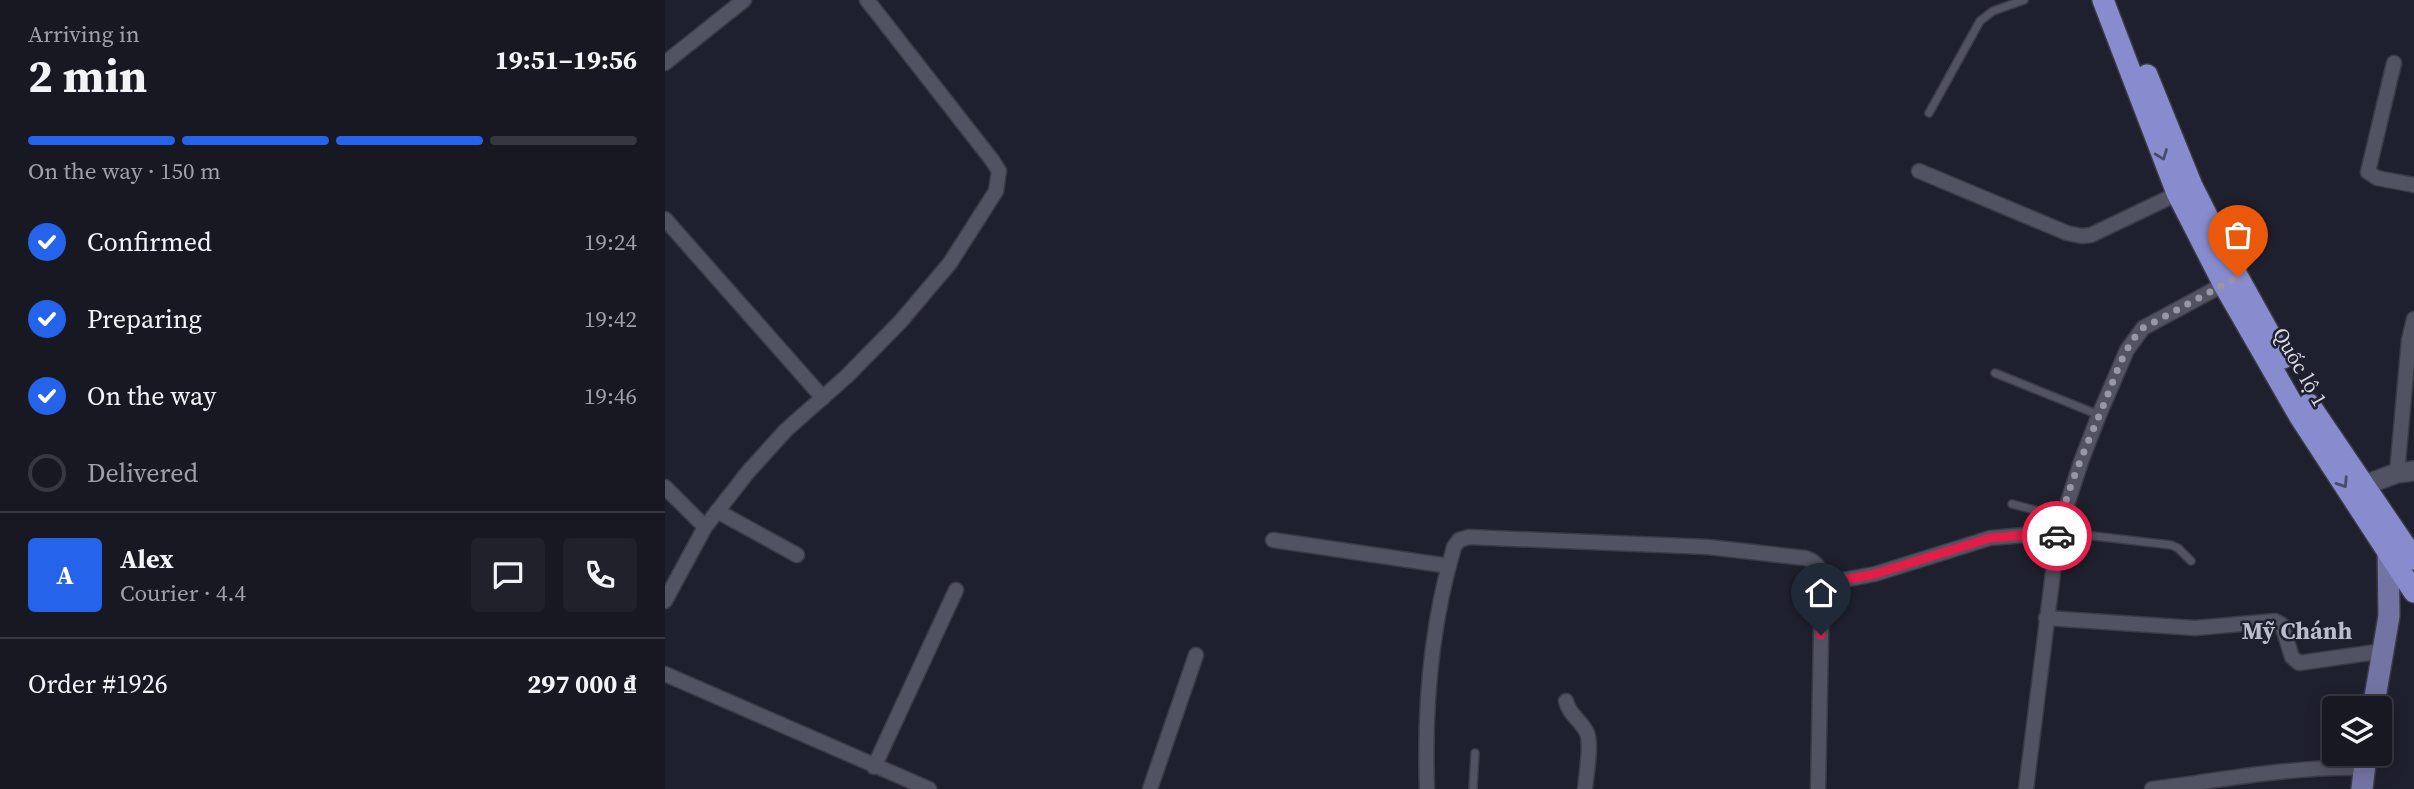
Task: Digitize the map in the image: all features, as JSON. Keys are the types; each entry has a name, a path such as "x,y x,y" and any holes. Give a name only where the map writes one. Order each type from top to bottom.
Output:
{"highway":[{"name":"Quốc lộ 1","path":"2103,0 2184,190 2300,417 2414,592"},
{"name":"Quốc lộ 1","path":"2118,0 2184,190"},
{"name":"Quốc lộ 1","path":"2231,281 2309,404 2414,559"}],"main road":[{"path":"2375,696 2389,616 2388,519"}],"street":[{"path":"665,63 744,0"},
{"path":"665,601 705,527 717,511 768,449 823,398 929,290 989,204 999,181 999,171 992,160 867,0"},
{"path":"2394,63 2368,172 2377,178 2414,185"},
{"path":"1919,170 2067,233 2083,236 2184,190"},
{"path":"665,219 823,398"},
{"path":"2027,789 2057,535 2061,517 2099,415 2127,350 2138,333 2231,281"},
{"path":"2363,483 2405,472 2409,341 2414,319"},
{"path":"665,487 705,527"},
{"path":"717,511 797,555"},
{"path":"1822,584 1875,574 1990,538 2057,535"},
{"path":"1427,789 1430,668 1434,637 1449,566 1457,543 1464,538 1708,547 1805,558 1818,565 1822,584 1818,789"},
{"path":"1273,540 1449,566"},
{"path":"874,767 956,590"},
{"path":"2046,618 2195,628 2275,621 2282,625 2294,660 2303,663 2383,651"},
{"path":"1150,789 1196,655"},
{"path":"665,674 929,789"},
{"path":"1566,701 1570,713 1585,730 1588,739 1585,789"},
{"path":"2152,789 2304,769 2364,770"}],"lane":[{"path":"1929,113 1980,21 1993,10 2024,0"},
{"path":"1995,373 2099,415"},
{"path":"2012,504 2061,517"},
{"path":"2057,535 2171,545 2191,561"},
{"path":"1473,789 1475,753"}],"way so far":[{"path":"2057,536 2081,459 2127,350 2138,333 2238,277"}],"district":[{"name":"Mỹ Chánh","path":"2297,631"}],"route":[{"path":"1821,635 1822,584 1875,574 1974,541 2005,536 2057,536"}]}
